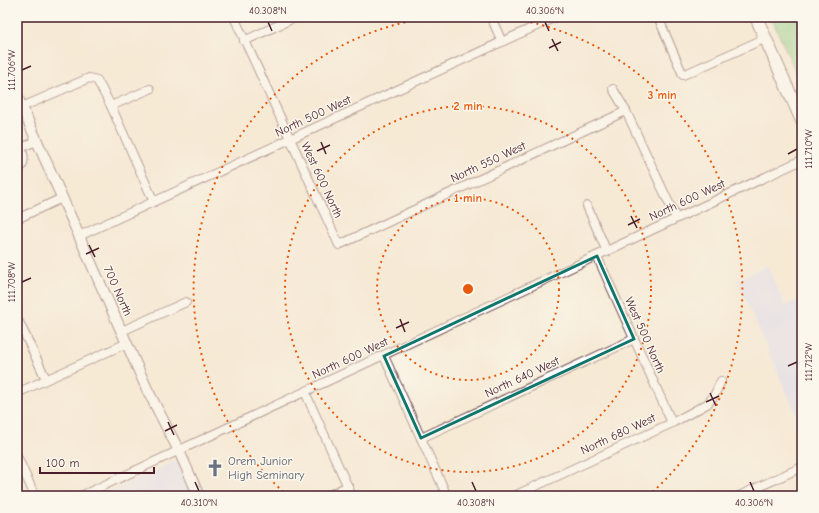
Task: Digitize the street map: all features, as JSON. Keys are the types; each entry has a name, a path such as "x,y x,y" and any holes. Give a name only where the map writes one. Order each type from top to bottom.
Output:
{"main road":[{"path":"756,17 802,121"}],"street":[{"name":"West 600 North","path":"234,17 339,245"},
{"path":"244,40 296,17"},
{"path":"491,17 502,42"},
{"name":"North 500 West","path":"79,236 291,140 556,17"},
{"path":"658,17 684,75 766,38"},
{"path":"22,107 89,78 97,80 100,83 111,106 154,202"},
{"path":"111,106 150,89"},
{"path":"613,89 626,111 676,218"},
{"name":"700 North","path":"17,96 147,389 179,450 199,496"},
{"name":"North 550 West","path":"339,245 626,111"},
{"path":"17,169 22,166 24,160 24,156 20,148 36,140"},
{"name":"North 600 West","path":"81,496 802,160"},
{"path":"17,219 62,198"},
{"path":"586,206 607,252"},
{"name":"West 500 North","path":"597,256 672,423"},
{"path":"122,331 186,302"},
{"path":"19,322 46,379"},
{"name":"North 640 West","path":"420,438 634,339"},
{"path":"17,393 127,342"},
{"path":"384,356 447,496"},
{"name":"North 680 West","path":"514,496 672,423 707,404 714,396 721,381"},
{"path":"305,392 352,496"},
{"path":"17,456 35,496"},
{"path":"739,496 802,467"},
{"path":"327,496 348,486"}],"highlighted area":[{"path":"597,256 634,339 421,438 384,356"}],"shaded area":[{"path":"767,266 785,306 802,298 802,412 796,414 737,280"},
{"path":"176,461 178,462 193,496 99,496"}],"green space":[{"path":"771,17 802,17 802,86"}],"place":[{"name":"Orem Junior High Seminary","path":"215,468"}]}
